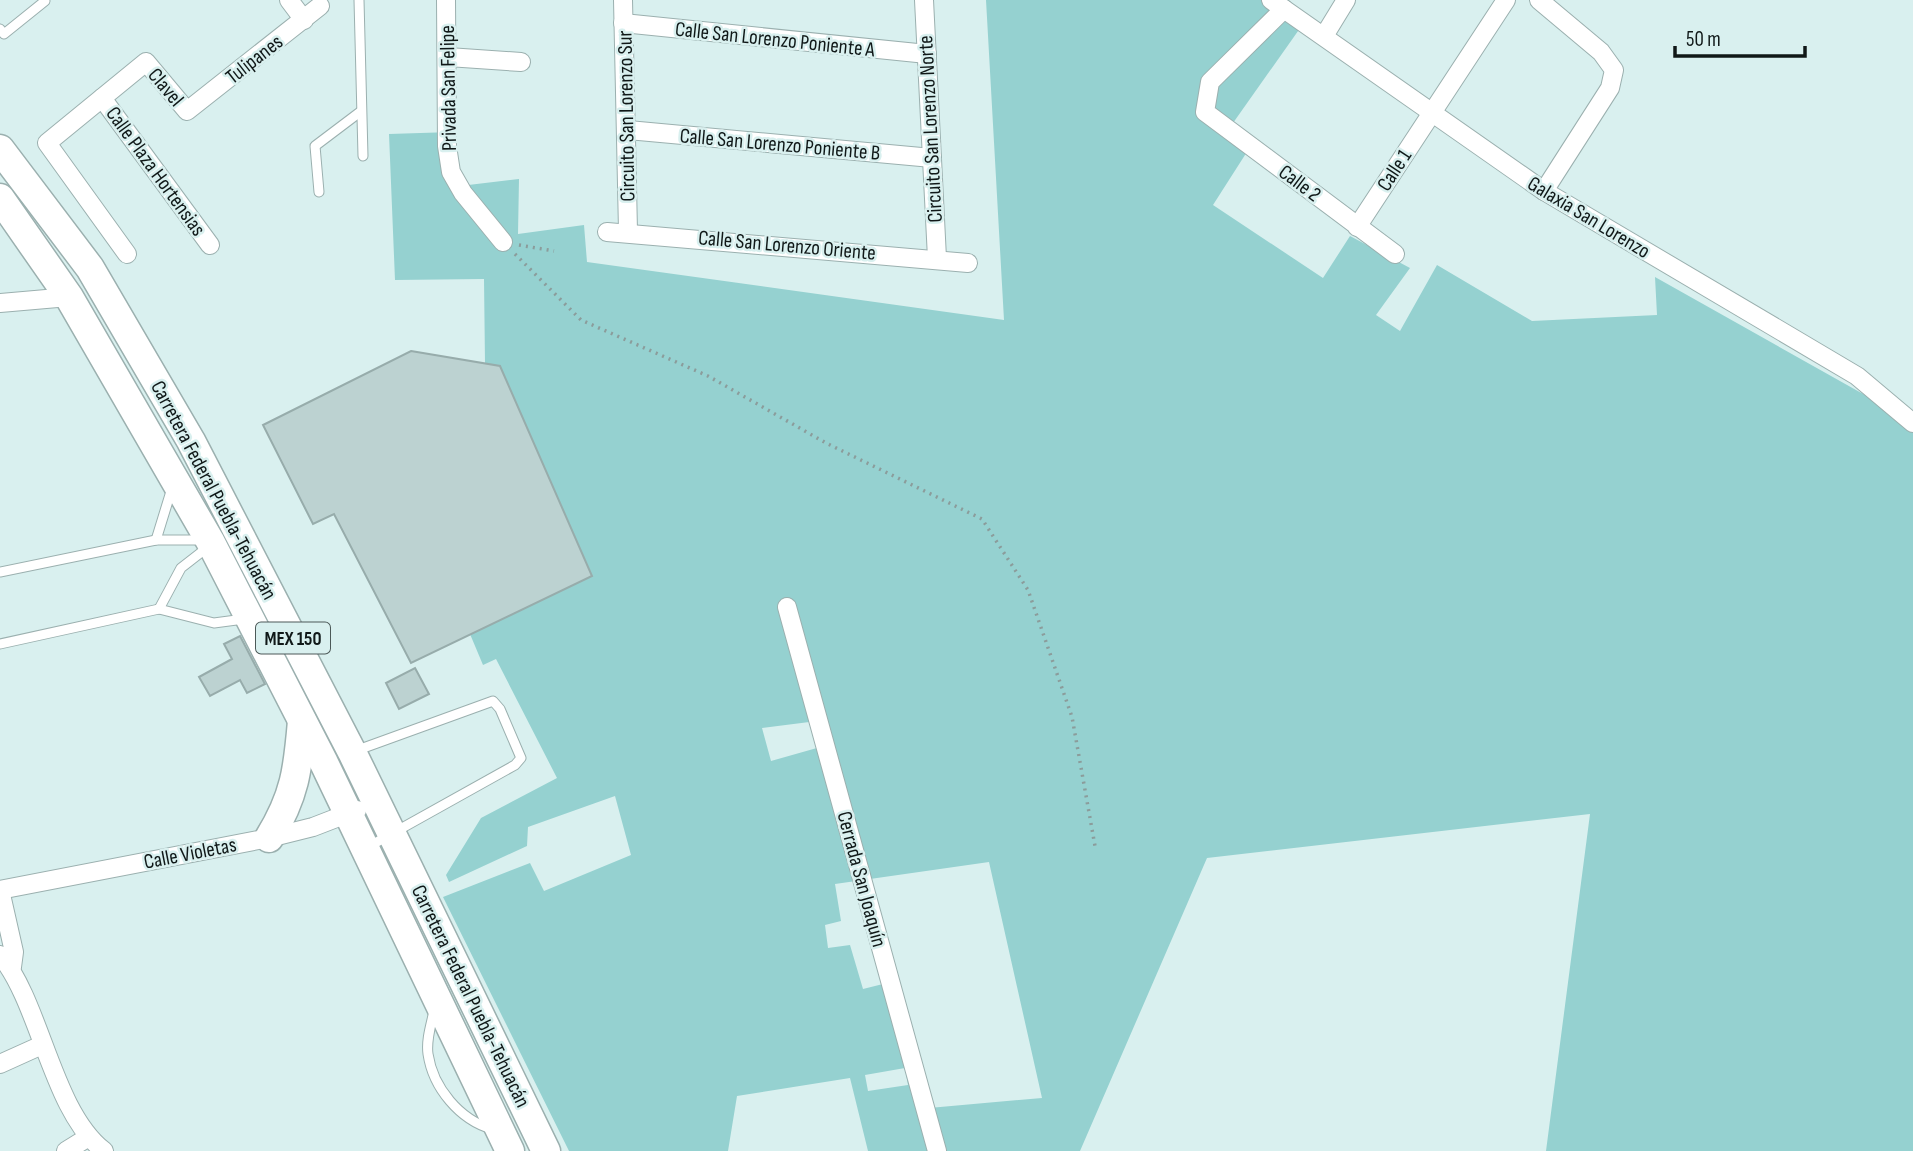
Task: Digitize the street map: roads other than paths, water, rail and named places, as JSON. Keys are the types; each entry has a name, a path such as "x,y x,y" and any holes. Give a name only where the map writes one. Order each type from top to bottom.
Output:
{"main road":[{"name":"Carretera Federal Puebla-Tehuacán","path":"0,149 90,268 191,441 338,758 347,815 506,1141"},
{"name":"Carretera Federal Puebla-Tehuacán","path":"0,198 69,297 176,476 302,721 377,802 546,1151"},
{"path":"269,838 283,815 297,778 302,721"}],"street":[{"path":"289,0 304,20"},
{"name":"Privada San Felipe","path":"446,0 447,146 451,172 463,193 503,242"},
{"name":"Circuito San Lorenzo Sur","path":"623,0 628,130 628,231"},
{"name":"Circuito San Lorenzo Norte","path":"924,0 937,258"},
{"path":"1324,36 1346,0"},
{"name":"Calle 1","path":"1357,227 1506,0"},
{"path":"1538,0 1601,52 1614,70 1610,88 1544,191"},
{"name":"Galaxia San Lorenzo","path":"1278,4 1544,191 1857,376 1913,423"},
{"name":"Calle 2","path":"1278,4 1210,82 1205,112 1395,254"},
{"name":"Tulipanes","path":"187,111 320,6"},
{"name":"Calle San Lorenzo Poniente A","path":"624,23 927,54"},
{"path":"448,57 521,62"},
{"name":"Clavel","path":"102,98 146,62 187,111"},
{"path":"102,98 47,143 127,254"},
{"name":"Calle Plaza Hortensias","path":"102,98 209,245"},
{"name":"Calle San Lorenzo Poniente B","path":"628,130 932,158"},
{"name":"Calle San Lorenzo Oriente","path":"607,232 628,231 968,263"},
{"path":"0,303 69,297"},
{"name":"Cerrada San Joaquín","path":"787,607 937,1151"},
{"name":"Calle Violetas","path":"0,890 269,838 347,815 377,802"},
{"path":"0,890 5,957 42,1045 87,1138 104,1151"},
{"path":"0,1064 42,1045"},
{"path":"66,1151 87,1138"}],"lane":[{"path":"359,0 363,156"},
{"path":"0,29 4,34 45,1"},
{"path":"319,192 316,146 360,112"},
{"path":"156,540 176,476"},
{"path":"0,572 156,540 211,542"},
{"path":"159,609 181,568 211,542"},
{"path":"0,644 159,609 214,623 228,624 250,618"},
{"path":"338,758 493,701 500,709 521,758 515,765 393,835 363,849"}]}
